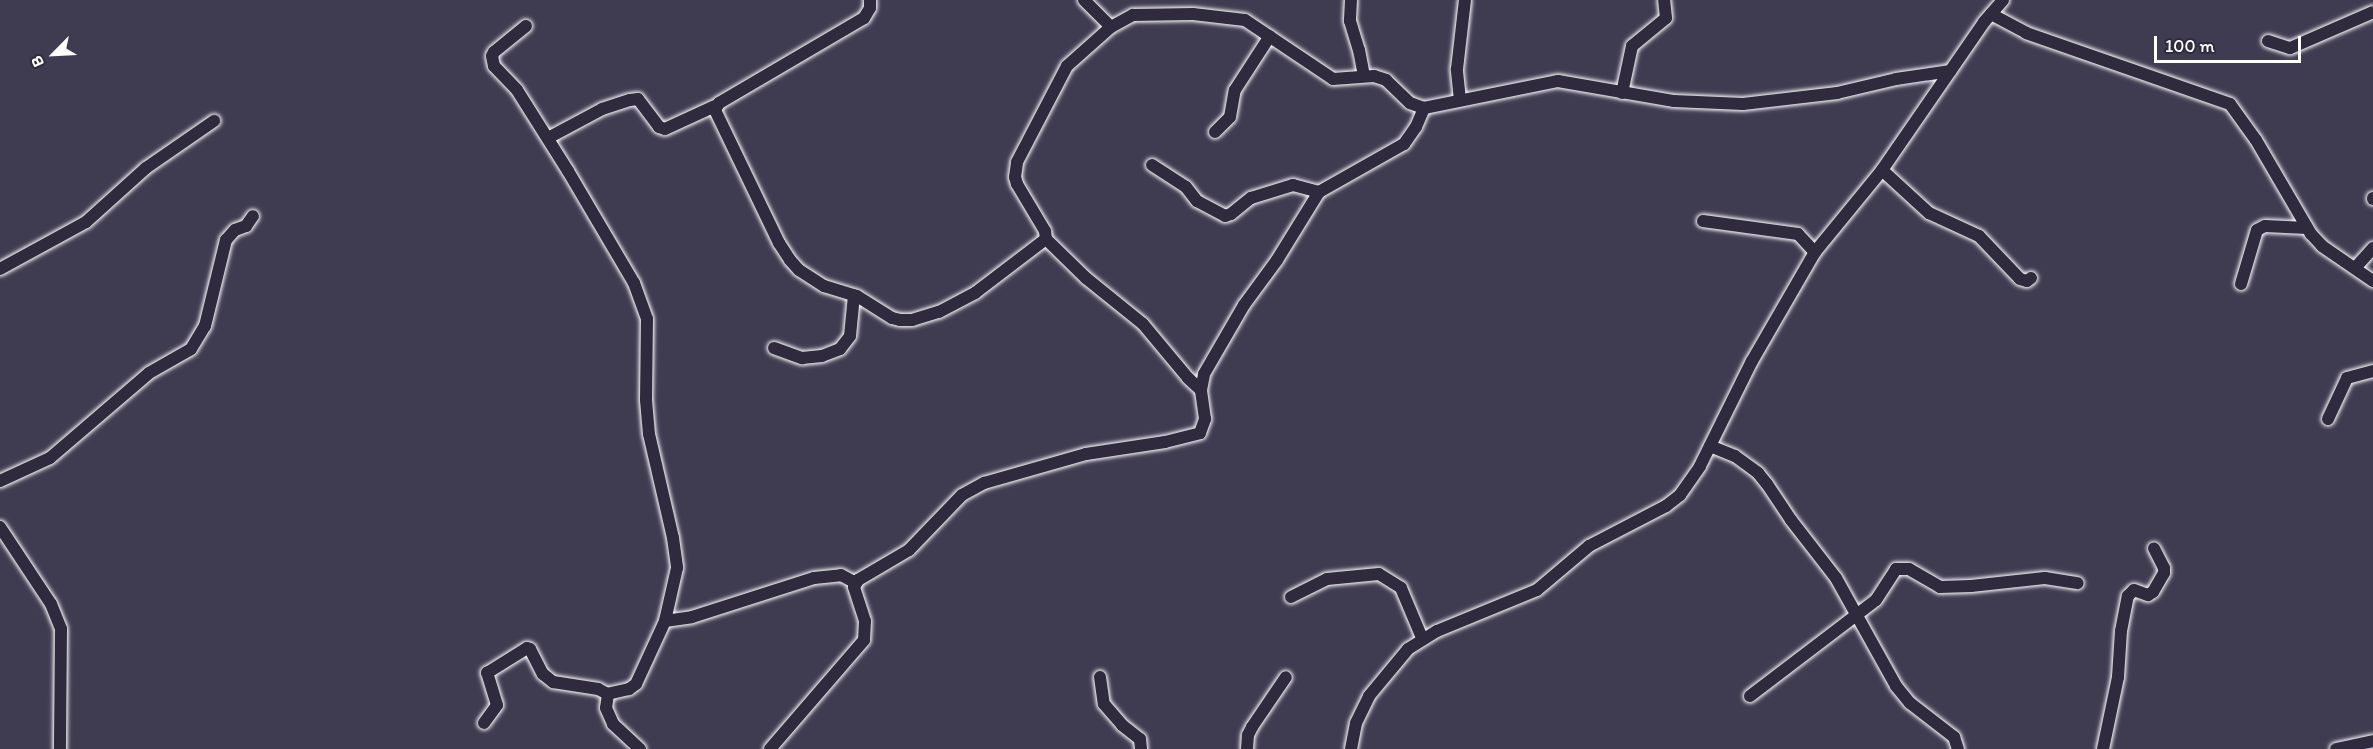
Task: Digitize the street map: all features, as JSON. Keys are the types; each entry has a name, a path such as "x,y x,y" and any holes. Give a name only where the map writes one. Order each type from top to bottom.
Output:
{"street":[{"path":"548,138 602,109 639,99 659,127 664,129 715,106 864,18 870,8 870,0"},
{"path":"1084,0 1111,27"},
{"path":"1351,0 1350,21 1364,76"},
{"path":"1460,100 1456,69 1465,0"},
{"path":"1622,93 1632,46 1666,18 1664,0"},
{"path":"1351,749 1356,723 1370,696 1408,649 1422,638 1531,594 1589,546 1666,506 1688,484 1710,446 1752,360 1815,252 1882,170 1950,71 2003,0"},
{"path":"2268,41 2290,48 2373,12"},
{"path":"1202,390 1188,378 1143,324 1086,278 1046,239 1045,231 1015,177 1017,162 1067,66 1111,27 1133,15 1193,14 1236,18 1270,36 1333,78 1340,80 1364,76 1386,80 1410,103 1424,108 1558,81 1622,93 1706,104 1743,104 1829,94 1950,71"},
{"path":"1991,14 2026,33 2230,104 2256,140 2307,228 2322,246 2373,281"},
{"path":"484,723 496,705 487,674 527,648 530,649 543,674 553,682 598,688 608,694 629,689 636,684 665,621 677,568 649,434 646,400 647,320 630,277 548,138 517,90 492,61 494,52 526,26"},
{"path":"1215,132 1230,117 1235,90 1270,36"},
{"path":"715,106 722,126 779,243 790,260 811,278 854,296 892,318 912,320 924,317 975,293 1046,239"},
{"path":"770,749 864,640 865,621 855,593 856,583 871,570 909,550 962,495 984,483 1086,454 1193,437 1200,433 1205,418 1202,390 1204,374 1244,304 1277,260 1320,192 1404,144 1416,127 1424,108"},
{"path":"0,268 86,222 146,168 214,121"},
{"path":"1152,165 1186,187 1197,201 1225,216 1251,198 1293,185 1320,192"},
{"path":"1882,170 1929,213 1979,236 2020,279 2027,281 2031,278"},
{"path":"0,481 50,458 148,373 191,349 205,326 226,240 235,230 246,226 253,216"},
{"path":"1703,221 1754,230 1798,234 1815,252"},
{"path":"2241,284 2257,230 2265,226 2307,228"},
{"path":"2355,268 2373,248"},
{"path":"774,348 802,358 822,356 840,349 850,336 854,296"},
{"path":"2328,419 2348,378 2373,371"},
{"path":"1710,446 1735,456 1758,473 1791,520 1827,563 1896,686 1910,704 1954,737 1959,749"},
{"path":"0,527 51,604 62,629 60,749"},
{"path":"2103,749 2118,677 2121,631 2128,596 2134,590 2148,595 2153,592 2164,573 2164,568 2154,548"},
{"path":"1750,696 1876,600 1885,591 1893,572 1902,567 1940,587 2045,578 2078,583"},
{"path":"1291,597 1327,579 1379,574 1401,588 1422,638"},
{"path":"665,621 692,617 814,578 841,575 856,583"},
{"path":"1100,677 1104,704 1122,725 1137,737 1141,749"},
{"path":"1247,749 1248,735 1286,678"},
{"path":"608,694 606,708 608,717 623,735 640,749"},
{"path":"2343,748 2373,741"}]}
